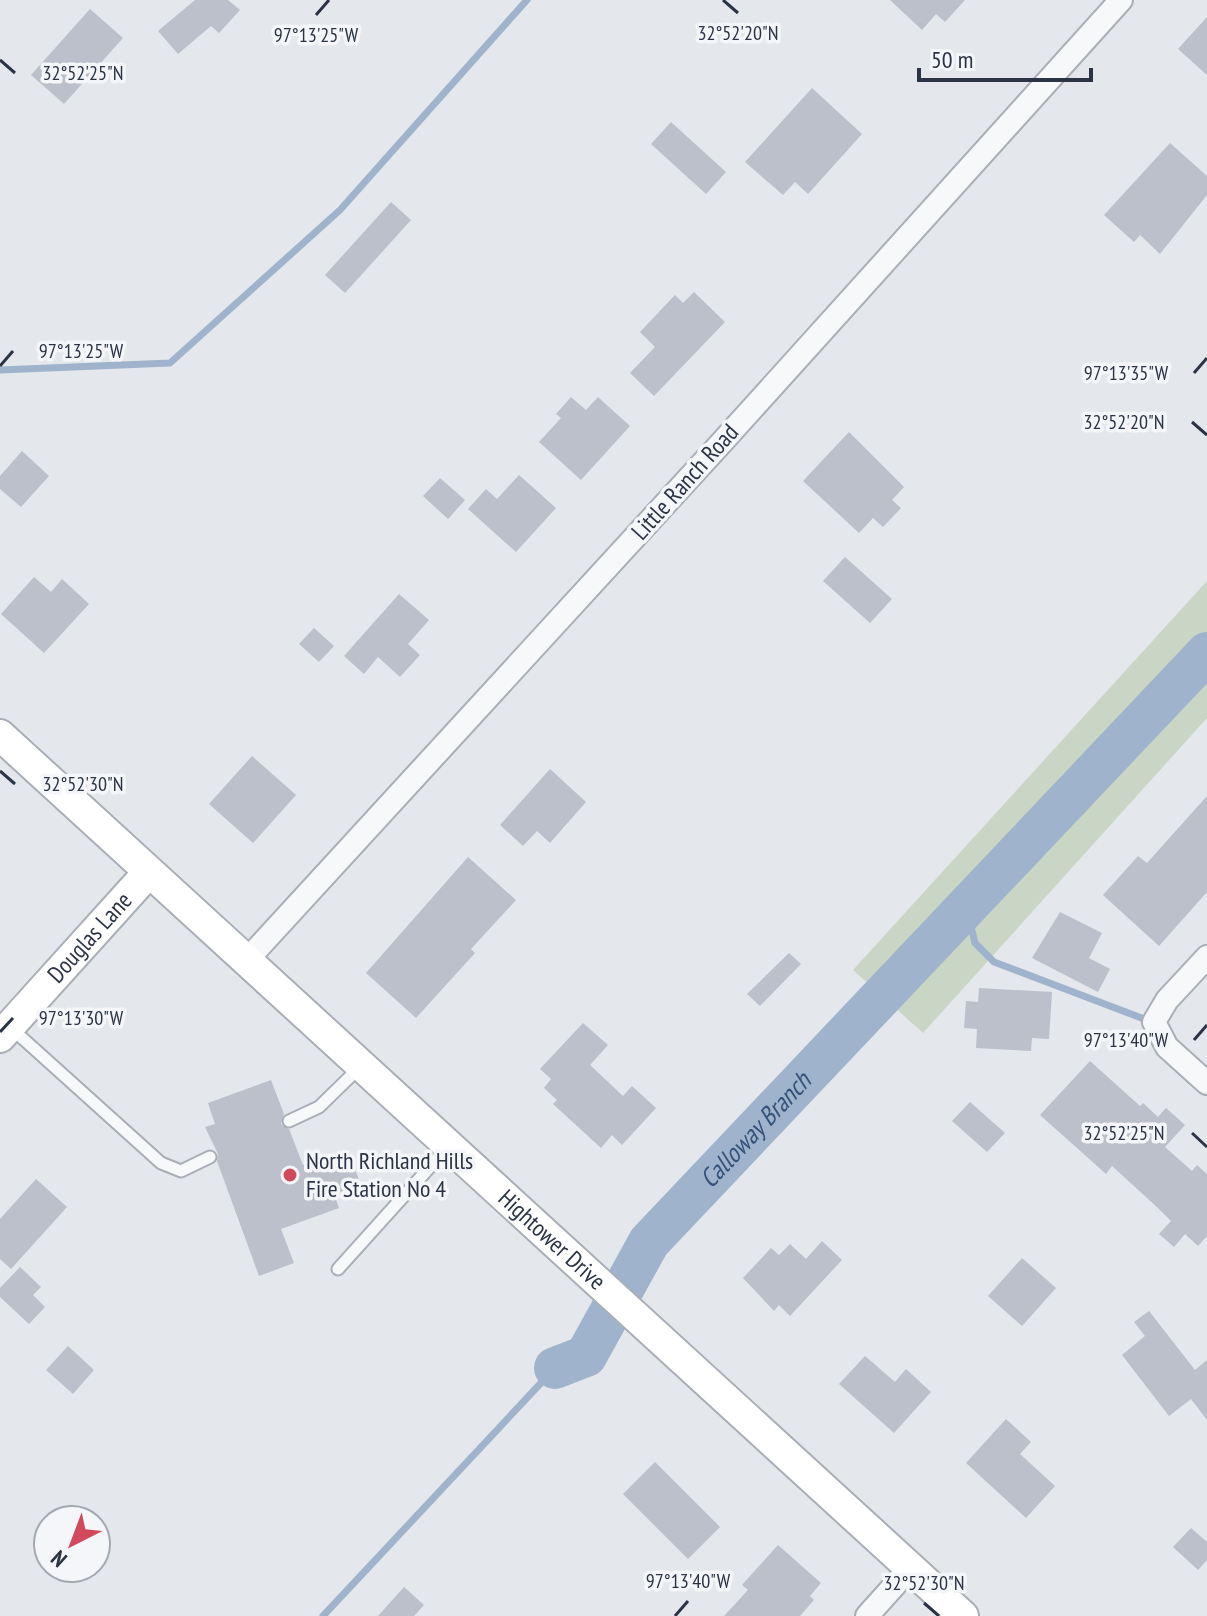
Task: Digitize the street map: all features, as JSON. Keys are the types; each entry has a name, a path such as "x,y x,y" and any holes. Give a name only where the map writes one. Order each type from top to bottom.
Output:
{"street":[{"name":"Little Ranch Road","path":"246,961 723,441 1121,0"},
{"name":"Hightower Drive","path":"0,735 963,1616"},
{"name":"Douglas Lane","path":"5,1032 148,873"},
{"path":"1207,957 1167,1000 1154,1022 1167,1047 1207,1083"},
{"path":"867,1616 910,1568"}],"lane":[{"path":"5,1032 161,1163 181,1171 210,1157"},
{"path":"289,1121 319,1107 361,1067"},
{"path":"338,1269 448,1146"}],"green space":[{"path":"1207,581 1207,718 923,1033 853,970"}],"building":[{"path":"195,0 228,0 240,10 219,33 211,26 178,54 158,31"},
{"path":"890,0 965,0 945,22 936,14 922,30"},
{"path":"90,9 123,38 64,104 31,75"},
{"path":"1207,17 1207,75 1178,49"},
{"path":"812,88 862,134 808,194 795,182 783,195 745,162"},
{"path":"671,122 726,172 706,194 651,144"},
{"path":"1170,143 1207,176 1207,195 1160,254 1140,235 1134,242 1104,215"},
{"path":"391,202 411,220 345,293 325,275"},
{"path":"694,292 725,322 654,396 630,373 655,347 640,332 675,295 683,303"},
{"path":"571,397 586,410 598,397 630,426 581,480 539,442 561,418 556,414"},
{"path":"849,432 904,487 892,500 901,508 883,527 873,518 859,533 803,481"},
{"path":"22,451 49,476 21,507 0,489 0,476"},
{"path":"519,475 556,508 516,552 468,509 486,489 497,499"},
{"path":"440,478 465,500 448,519 423,496"},
{"path":"845,557 892,599 870,623 823,581"},
{"path":"34,577 51,592 62,579 89,604 44,653 1,614"},
{"path":"399,594 429,620 408,644 420,655 400,677 378,657 364,674 344,656"},
{"path":"314,628 334,646 319,662 299,644"},
{"path":"252,756 296,795 253,843 209,804"},
{"path":"550,769 586,802 550,843 537,831 523,846 500,825"},
{"path":"1207,796 1207,892 1159,946 1103,895 1138,856 1147,863"},
{"path":"468,857 516,900 471,949 475,953 416,1018 366,973"},
{"path":"1060,912 1102,933 1089,958 1110,969 1098,992 1032,958"},
{"path":"789,953 801,964 760,1006 747,994"},
{"path":"979,988 1052,992 1049,1039 1032,1038 1031,1051 976,1048 977,1029 964,1028 966,1001 978,1002"},
{"path":"583,1023 608,1045 590,1065 623,1096 632,1086 656,1108 622,1145 612,1135 601,1148 553,1104 557,1100 544,1088 551,1079 540,1069"},
{"path":"1090,1061 1140,1106 1143,1103 1158,1117 1166,1108 1185,1125 1165,1147 1192,1171 1197,1165 1207,1174 1207,1236 1198,1246 1185,1234 1174,1247 1159,1234 1171,1221 1158,1208 1112,1166 1106,1174 1040,1115"},
{"name":"North Richland Hills Fire Station No 4","path":"271,1080 284,1114 281,1124 289,1129 303,1165 347,1149 361,1185 334,1194 339,1208 281,1229 294,1263 259,1276 217,1161 218,1154 205,1127 215,1124 208,1103"},
{"path":"970,1102 1005,1133 987,1152 952,1121"},
{"path":"36,1179 67,1207 11,1269 0,1259 0,1219"},
{"path":"822,1241 842,1260 790,1316 779,1305 774,1311 743,1278 771,1248 779,1255 790,1244 806,1259"},
{"path":"1022,1258 1056,1288 1022,1326 988,1296"},
{"path":"20,1267 41,1287 33,1295 45,1307 29,1324 0,1297 0,1288"},
{"path":"1149,1311 1195,1370 1207,1360 1207,1420 1191,1399 1169,1416 1122,1355 1145,1336 1134,1322"},
{"path":"68,1346 94,1370 73,1394 46,1370"},
{"path":"865,1356 895,1382 906,1369 931,1392 894,1433 839,1384"},
{"path":"1006,1419 1031,1442 1020,1454 1055,1486 1026,1518 966,1463"},
{"path":"655,1462 720,1527 688,1559 623,1494"},
{"path":"1191,1528 1207,1542 1207,1560 1198,1570 1173,1547"},
{"path":"778,1545 821,1583 810,1596 814,1600 800,1616 724,1616 748,1590 742,1585"},
{"path":"404,1587 424,1605 414,1616 378,1616"}],"waterway":[{"path":"0,370 170,363 340,210 527,0"},
{"name":"Calloway Branch","path":"555,1368 586,1356 649,1242 1207,653"},
{"path":"1012,859 970,922 975,943 994,962 1152,1022"},
{"name":"Calloway Branch","path":"323,1616 555,1368"}],"place":[{"name":"North Richland Hills Fire Station No 4","path":"290,1175"}]}
